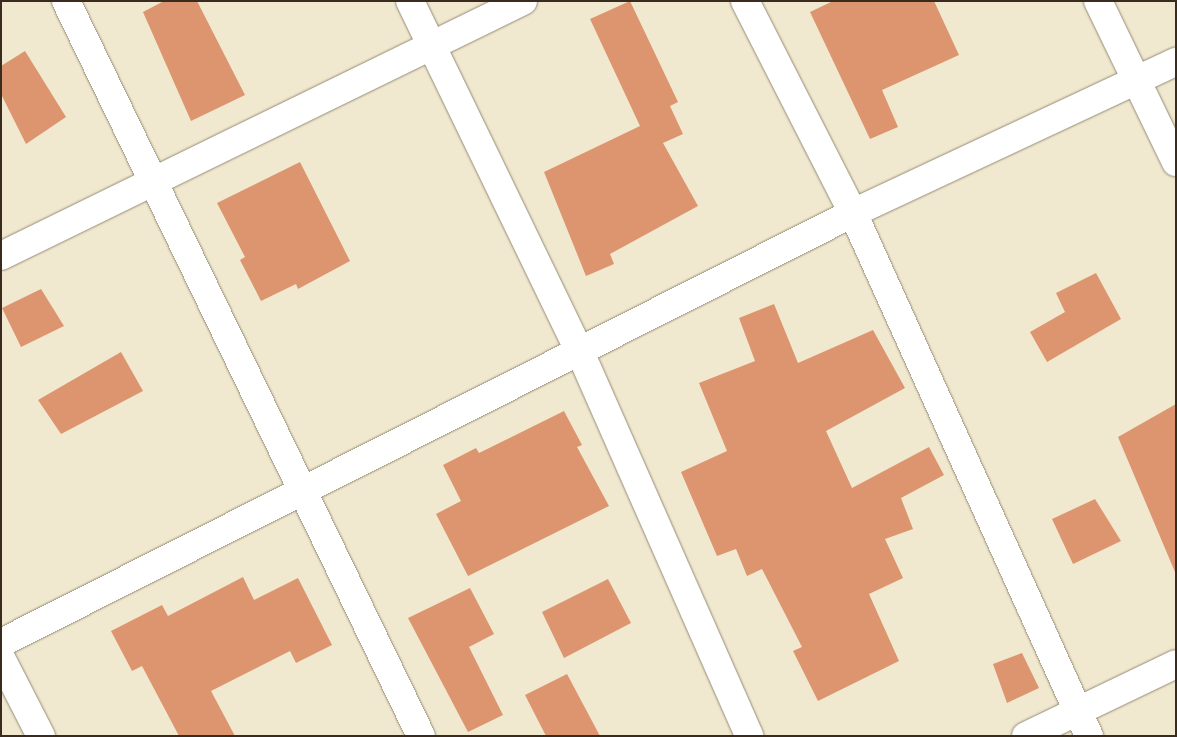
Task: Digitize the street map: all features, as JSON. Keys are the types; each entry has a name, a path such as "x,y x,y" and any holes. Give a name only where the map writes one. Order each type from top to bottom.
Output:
{"street":[{"path":"66,1 154,181 301,491 421,736"},
{"path":"410,1 580,352 749,736"},
{"path":"1,256 431,44 523,1"},
{"path":"745,1 853,213 1076,711 1089,736"},
{"path":"1098,1 1134,81 1176,162"},
{"path":"1,644 853,213 1176,62"},
{"path":"1,658 41,736"},
{"path":"1026,736 1176,664"}],"building":[{"path":"164,1 197,1 245,95 191,121 143,12"},
{"path":"630,1 678,102 670,106 683,134 663,143 698,206 610,254 614,264 586,276 544,172 640,126 590,19"},
{"path":"833,1 934,1 959,55 882,90 898,127 870,139 810,12"},
{"path":"25,51 66,117 26,144 1,94 1,66"},
{"path":"300,162 350,261 298,289 296,284 261,301 240,260 245,257 217,203"},
{"path":"1096,273 1121,319 1047,362 1030,332 1065,312 1056,293"},
{"path":"41,289 64,326 21,347 2,308"},
{"path":"774,304 798,363 873,330 905,388 826,431 852,488 929,447 944,475 901,498 913,529 885,539 903,578 869,594 899,661 818,701 793,651 802,647 762,569 747,576 736,549 717,556 681,472 727,451 699,383 755,361 739,318"},
{"path":"121,352 143,391 61,434 38,400"},
{"path":"1176,404 1176,572 1175,572 1118,437"},
{"path":"564,411 582,445 577,447 609,506 468,576 436,514 461,501 443,465 476,448 479,453"},
{"path":"1095,499 1121,541 1073,564 1052,519"},
{"path":"243,577 254,600 298,578 332,645 296,663 290,651 211,691 235,736 179,736 142,666 132,671 111,631 162,605 168,616"},
{"path":"608,579 631,623 564,658 542,612"},
{"path":"470,588 494,634 469,647 503,715 468,732 408,618"},
{"path":"1022,653 1039,688 1007,703 993,664"},
{"path":"567,674 600,736 546,736 525,695"}]}
